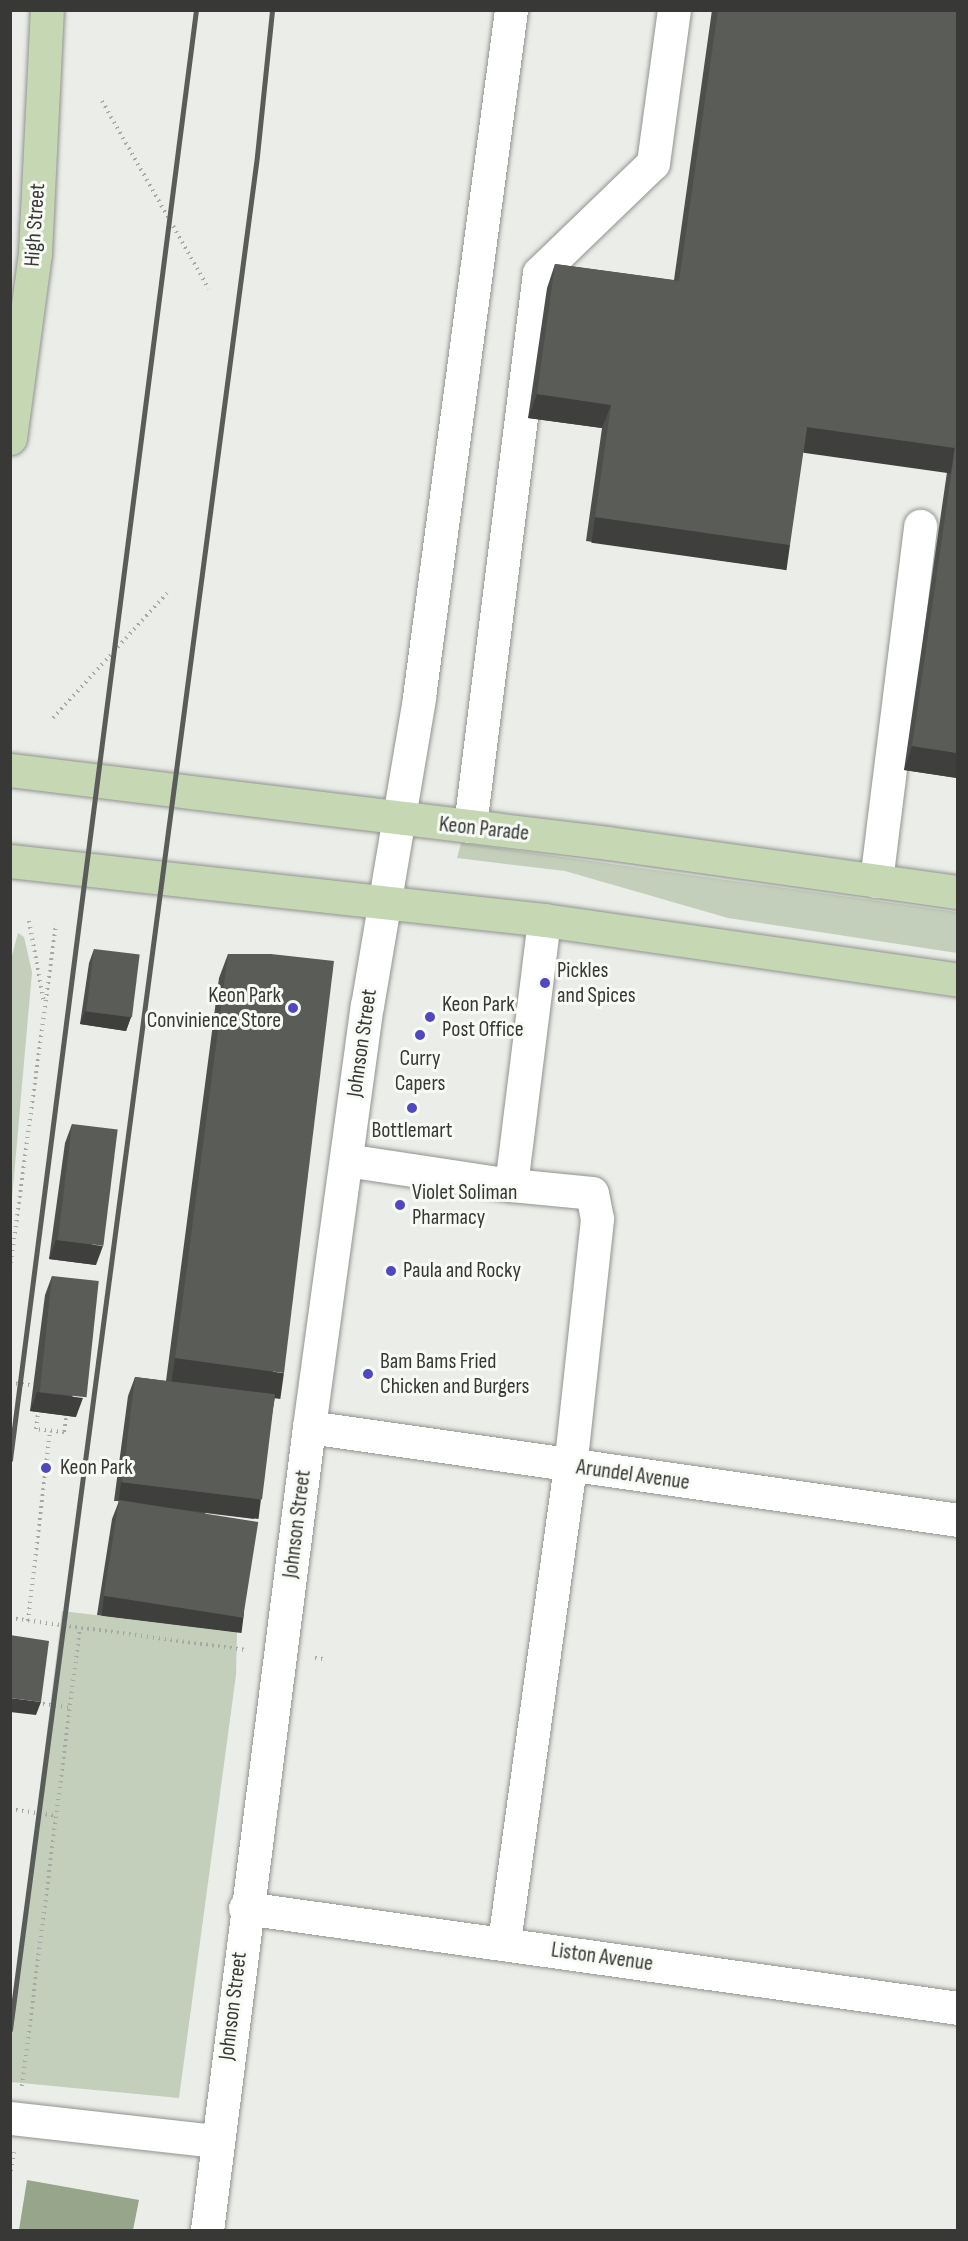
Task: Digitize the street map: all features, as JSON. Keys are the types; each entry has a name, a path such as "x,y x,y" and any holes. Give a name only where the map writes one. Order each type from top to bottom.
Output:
{"main road":[{"name":"High Street","path":"10,438 34,253 47,10"},
{"name":"Keon Parade","path":"10,770 470,826 957,892"},
{"path":"10,861 544,920 957,980"}],"street":[{"name":"Johnson Street","path":"207,2230 245,1908 309,1427 384,904 400,819 511,10"},
{"path":"470,826 539,273 653,163 674,10"},
{"path":"876,881 921,526"},
{"path":"511,1185 544,920"},
{"path":"346,1160 511,1185 592,1193 597,1219 570,1466 504,1942"},
{"name":"Arundel Avenue","path":"309,1427 957,1520"},
{"name":"Liston Avenue","path":"245,1908 504,1942 957,2008"},
{"path":"16,2104 216,2141"}],"path":[{"path":"102,101 209,289"},
{"path":"53,718 166,594"},
{"path":"29,921 45,1008"},
{"path":"10,1269 56,924"},
{"path":"44,1367 59,1369 74,1371 64,1432 36,1429 44,1367"},
{"path":"57,1379 59,1369"},
{"path":"10,1383 41,1387"},
{"path":"28,1621 50,1431"},
{"path":"10,1618 280,1654"},
{"path":"16,2104 72,1708 80,1629"},
{"path":"31,1703 72,1708"},
{"path":"10,1809 57,1816"}],"shaded area":[{"path":"461,843 957,912 957,953 728,918 565,871 457,858"},
{"path":"18,933 24,937 32,972 11,1210 10,963"},
{"path":"62,1611 237,1632 236,1675 179,2098 11,2082 11,2022"},
{"path":"27,2180 139,2200 133,2230 19,2230"}],"building":[{"path":"718,10 957,10 957,753 912,746 955,448 807,427 790,545 595,517 611,405 537,394 555,264 679,281"},
{"path":"94,949 140,955 132,1017 86,1012"},
{"path":"228,954 271,954 334,961 284,1373 175,1358"},
{"path":"72,1124 118,1130 103,1246 58,1240"},
{"path":"52,1276 99,1281 87,1397 40,1392"},
{"path":"135,1377 275,1394 262,1499 122,1482"},
{"path":"119,1500 258,1522 243,1618 104,1596"},
{"path":"10,1635 49,1641 41,1702 10,1698"}],"railway":[{"path":"10,1460 196,10"},
{"path":"10,2030 257,156 272,10"}],"place":[{"name":"Pickles and Spices","path":"545,983"},
{"name":"Keon Park Convinience Store","path":"293,1008"},
{"name":"Keon Park Post Office","path":"430,1017"},
{"name":"Curry Capers","path":"420,1035"},
{"name":"Bottlemart","path":"412,1108"},
{"name":"Violet Soliman Pharmacy","path":"400,1205"},
{"name":"Paula and Rocky","path":"391,1271"},
{"name":"Bam Bams Fried Chicken and Burgers","path":"368,1374"},
{"name":"Keon Park","path":"46,1468"}]}
